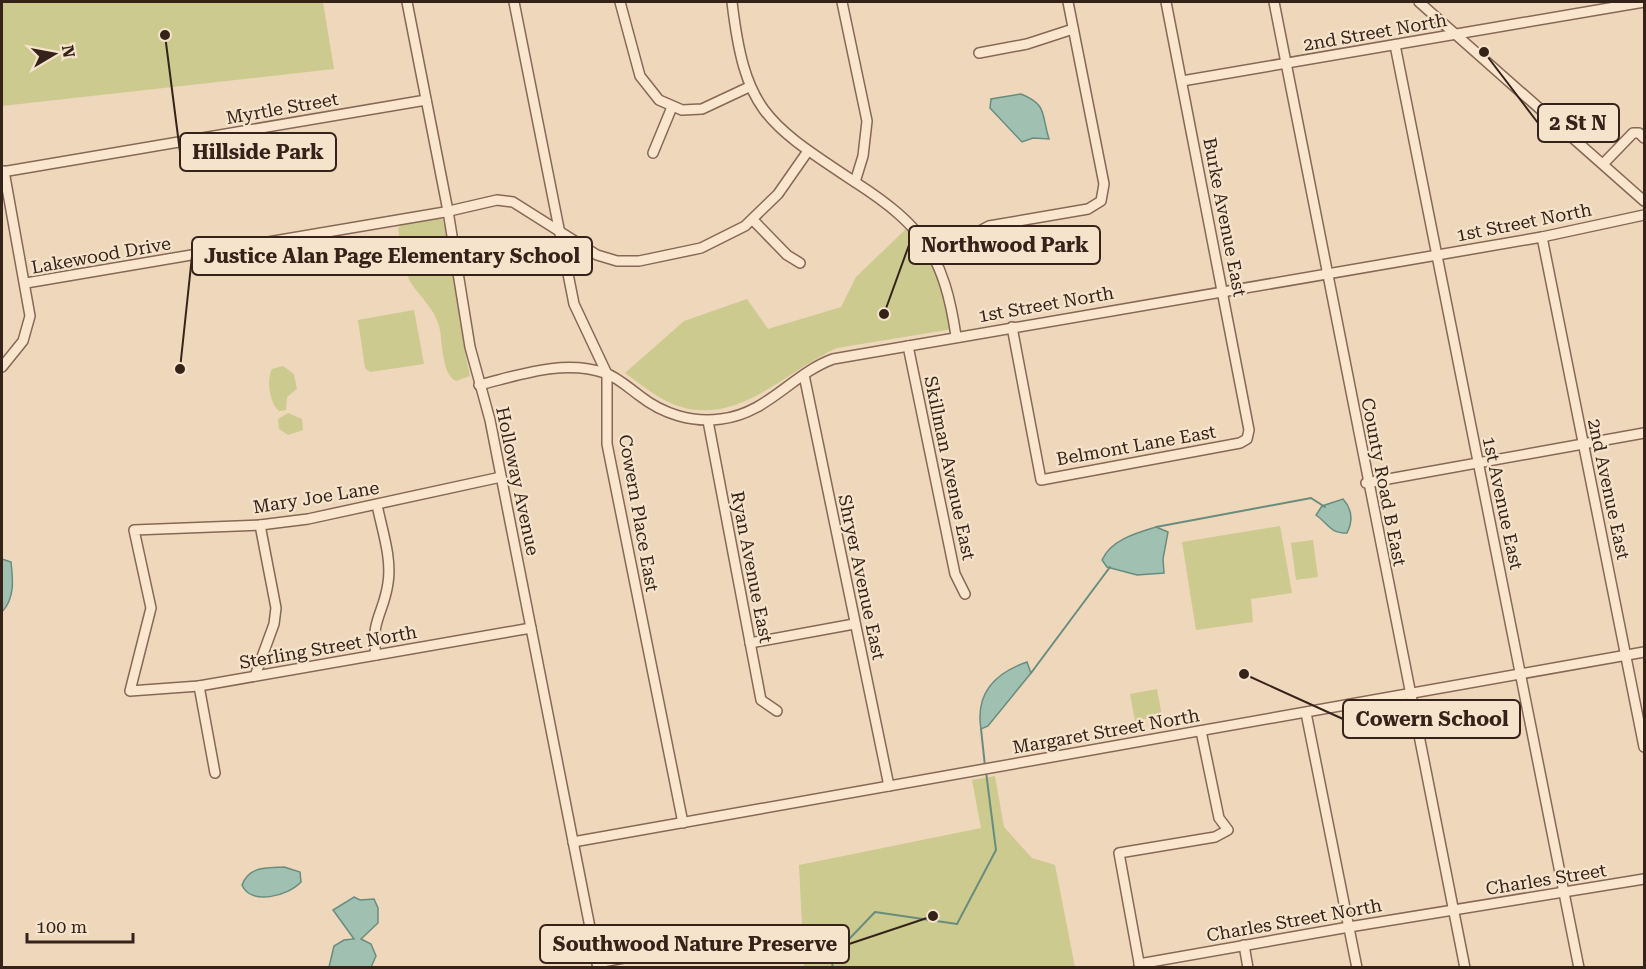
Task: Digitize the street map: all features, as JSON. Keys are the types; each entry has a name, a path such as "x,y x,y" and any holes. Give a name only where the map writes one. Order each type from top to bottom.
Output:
{"street":[{"name":"Holloway Avenue","path":"407,2 448,211 464,313 479,385 490,420 598,965"},
{"name":"Cowern Place East","path":"514,2 574,304 607,374 609,452 682,823"},
{"path":"620,2 640,76 652,93 672,107 702,109 749,87"},
{"path":"732,2 737,50 749,87 777,127 907,219 934,255 949,296 956,336"},
{"path":"842,2 867,120 863,156 855,182"},
{"path":"934,255 989,226 1088,209 1101,201 1104,184 1068,2"},
{"name":"Burke Avenue East","path":"1166,2 1249,430 1247,439"},
{"name":"County Road B East","path":"1274,2 1366,483 1411,694 1465,968"},
{"path":"1419,2 1604,163 1644,201"},
{"name":"2nd Street North","path":"1182,81 1644,2"},
{"path":"979,53 1028,44 1073,29"},
{"name":"1st Avenue East","path":"1395,45 1579,968"},
{"name":"Myrtle Street","path":"2,172 426,100"},
{"path":"653,153 672,107"},
{"path":"1604,163 1633,133 1639,133 1644,138"},
{"name":"Lakewood Drive","path":"2,367 27,332 30,316 26,284 505,200 521,205 597,255 627,262 701,248 732,234 753,220 778,194 808,151"},
{"path":"2,172 26,284"},
{"name":"1st Street North","path":"479,385 572,367 607,374 665,412 708,421 753,411 804,375 833,359 956,336 1542,237 1644,215"},
{"path":"753,220 787,255 800,263"},
{"name":"2nd Avenue East","path":"1542,237 1644,747"},
{"name":"Belmont Lane East","path":"1012,327 1041,480 1240,443 1247,439"},
{"name":"Skillman Avenue East","path":"908,346 955,574 965,594"},
{"name":"Shryer Avenue East","path":"804,375 889,786"},
{"name":"Ryan Avenue East","path":"708,421 761,700 777,711"},
{"path":"1366,483 1644,432"},
{"name":"Mary Joe Lane","path":"130,691 151,616 134,530 260,525 308,519 501,477"},
{"path":"376,505 389,573 387,589 375,625 376,655"},
{"path":"255,676 274,624 276,608 260,525"},
{"path":"750,643 854,624"},
{"name":"Sterling Street North","path":"130,691 199,686 531,628"},
{"name":"Margaret Street North","path":"573,842 1644,652"},
{"path":"199,686 215,773"},
{"path":"1306,712 1357,968"},
{"path":"1140,966 1119,853 1215,837 1228,830 1220,818 1201,731"},
{"name":"Charles Street","path":"1454,911 1644,879"},
{"name":"Charles Street North","path":"1140,966 1244,945 1454,911"},
{"path":"598,965 752,934"},
{"path":"1244,945 1248,968"}],"shaded area":[{"path":"2,2 323,2 334,69 2,106"},
{"path":"1021,94 1040,106 1049,139 1033,138 1022,142 990,108 991,99"},
{"path":"437,218 443,220 470,376 456,381 451,377 445,364 437,320 408,277 398,228 401,225"},
{"path":"907,228 926,252 932,264 942,287 953,329 837,348 763,392 744,402 724,408 703,410 681,407 666,401 625,373 684,321 747,299 768,329 841,307 856,277"},
{"path":"414,310 424,364 370,372 365,368 358,320"},
{"path":"283,366 294,374 297,389 287,397 286,410 279,411 271,397 269,379 272,369"},
{"path":"288,413 302,419 303,430 288,435 279,429 278,419"},
{"path":"1343,499 1351,515 1347,533 1333,530 1316,515 1322,506"},
{"path":"1280,526 1292,593 1251,599 1253,622 1196,630 1182,542"},
{"path":"1156,527 1168,532 1163,559 1164,573 1137,575 1107,567 1102,560 1111,547 1118,542"},
{"path":"1313,540 1318,577 1296,580 1291,543"},
{"path":"2,559 11,562 12,582 9,601 2,612"},
{"path":"1027,662 1031,673 988,726 981,729 981,705 990,686 1005,672"},
{"path":"1157,689 1162,716 1135,721 1130,694"},
{"path":"995,776 1004,827 1032,858 1055,865 1075,967 804,967 799,865 981,828 972,780"},
{"path":"284,867 300,872 301,882 279,895 261,897 253,895 242,885 249,874 254,871"},
{"path":"354,897 360,900 374,899 378,908 378,923 361,939 371,944 376,956 371,967 329,967 334,946 344,940 354,939 333,910"}],"waterway":[{"path":"1156,527 1311,498 1325,507"},
{"path":"1031,673 1110,567"},
{"path":"981,729 985,766"},
{"path":"833,968 831,958 875,912 957,924 996,850 986,772"}],"place":[{"name":"Hillside Park","path":"165,35"},
{"name":"2 St N","path":"1484,52"},
{"name":"Northwood Park","path":"884,314"},
{"name":"Justice Alan Page Elementary School","path":"180,369"},
{"name":"Cowern School","path":"1244,674"},
{"name":"Southwood Nature Preserve","path":"933,916"}]}
